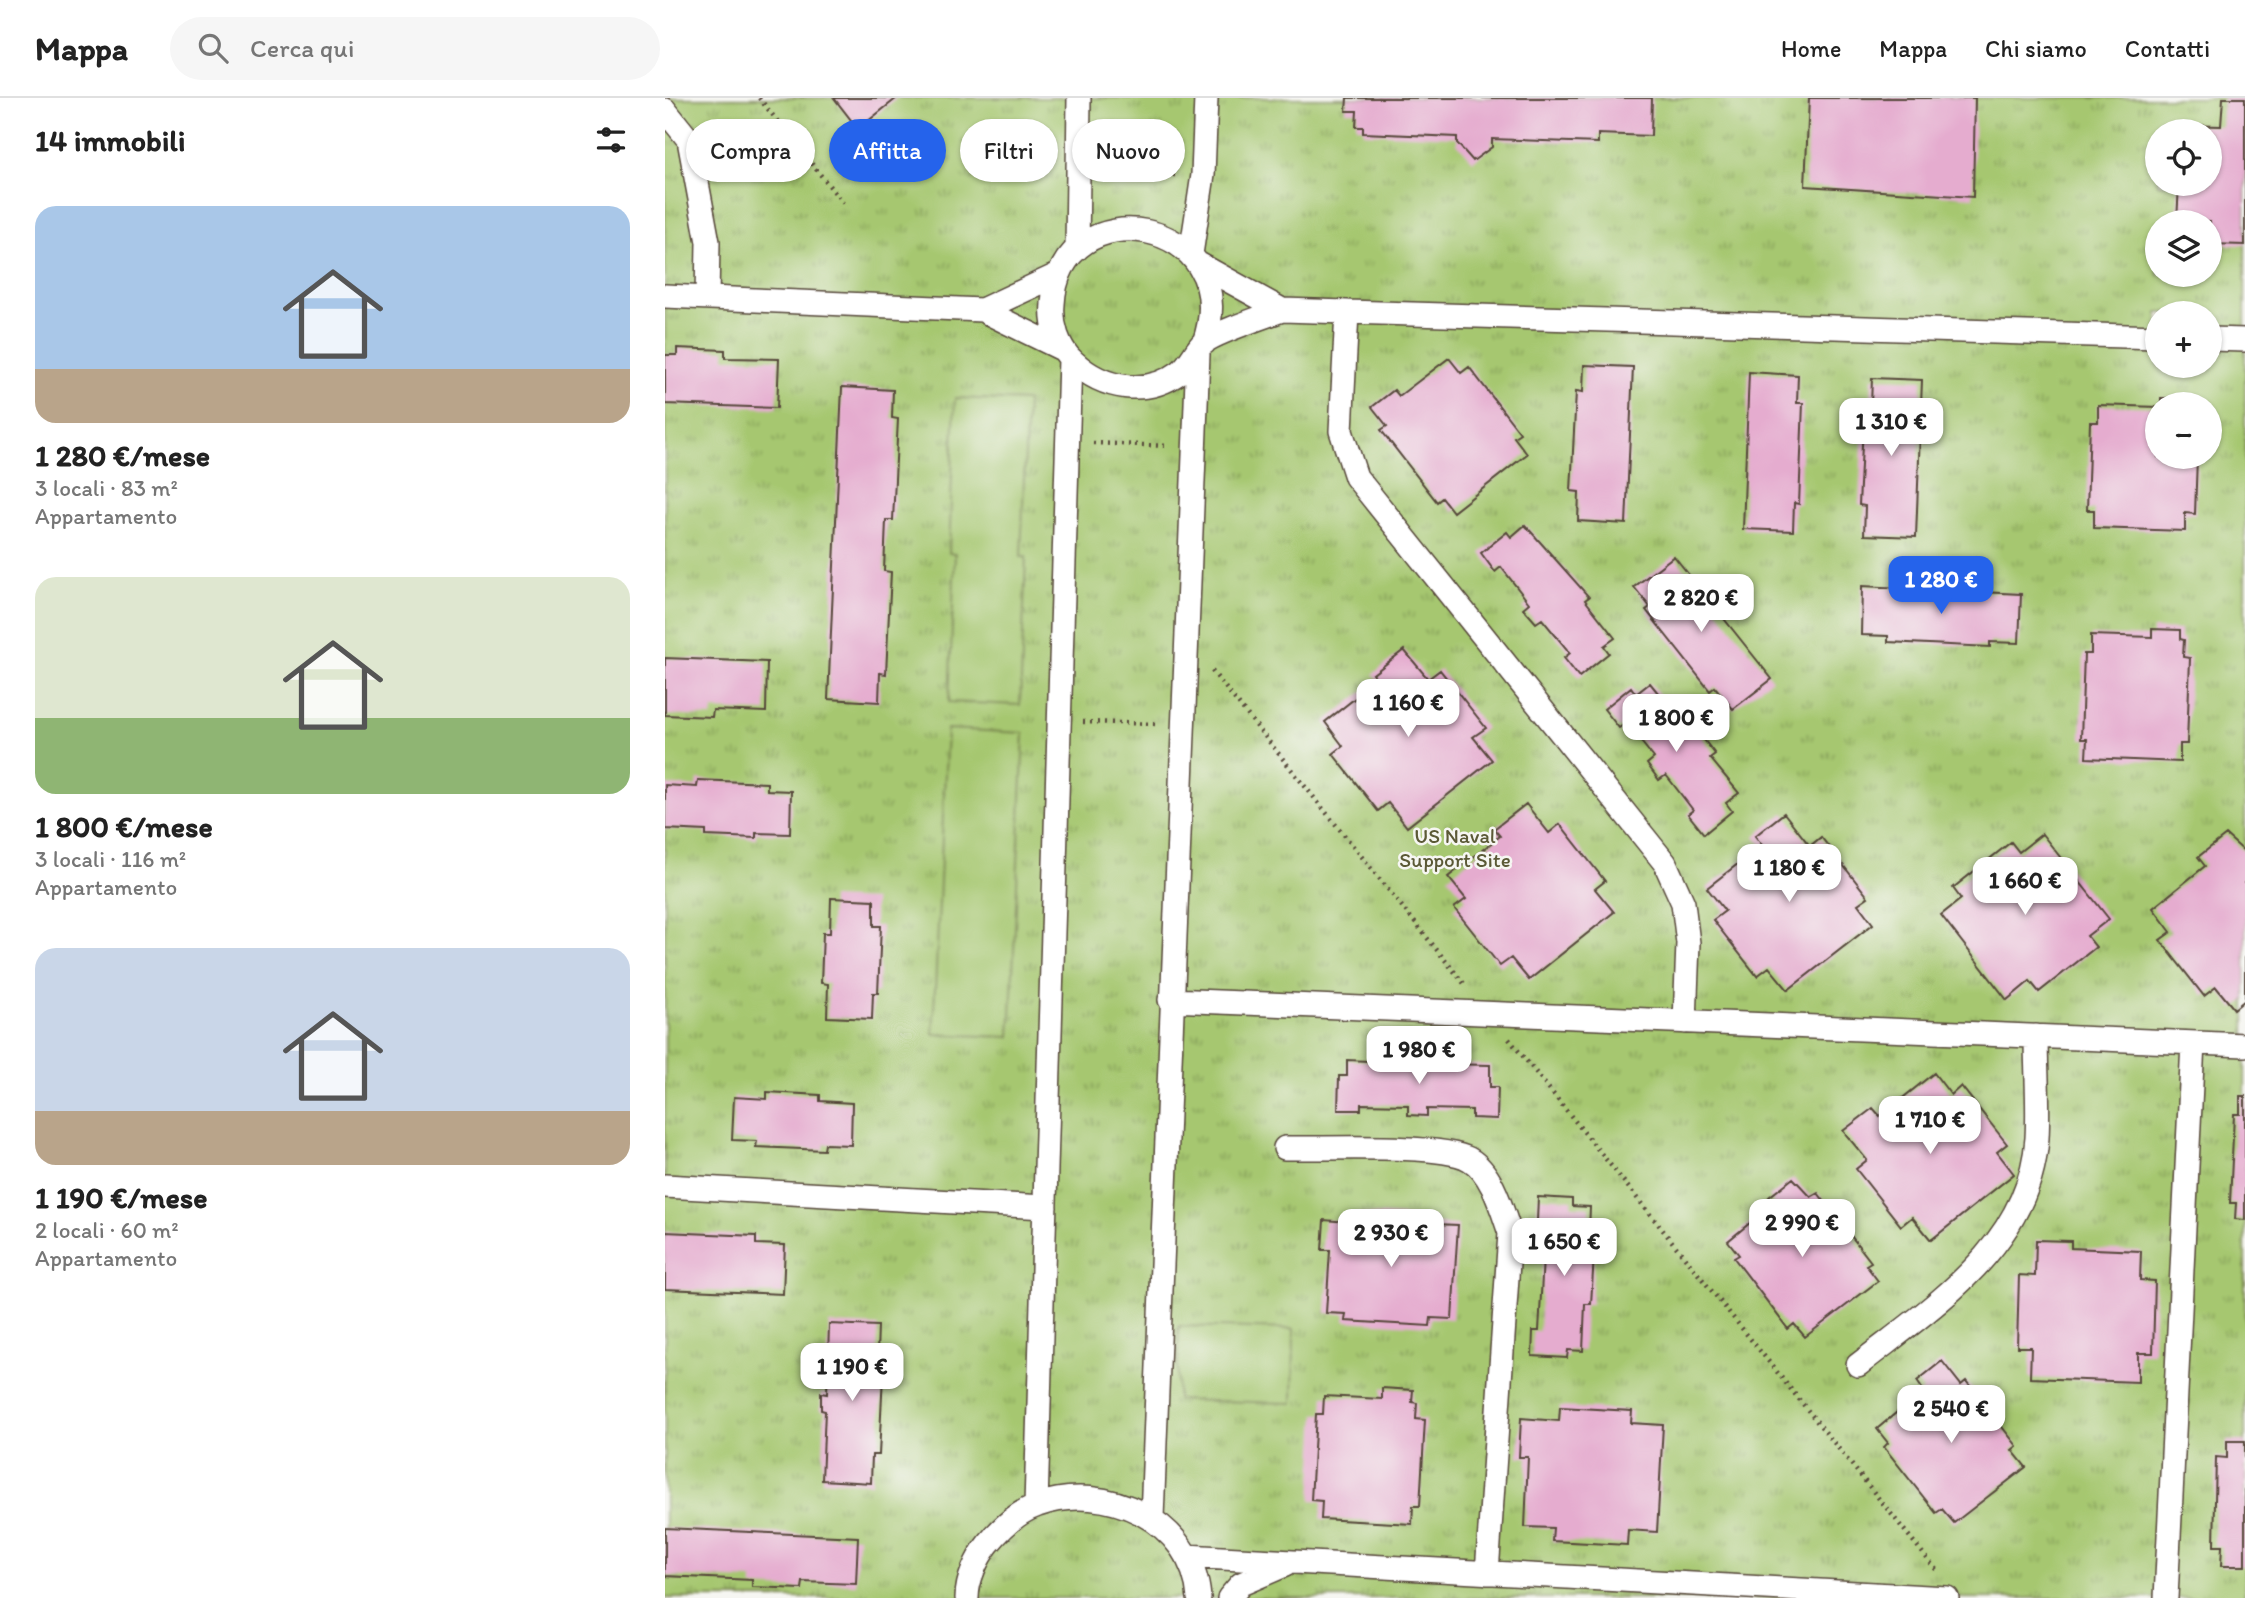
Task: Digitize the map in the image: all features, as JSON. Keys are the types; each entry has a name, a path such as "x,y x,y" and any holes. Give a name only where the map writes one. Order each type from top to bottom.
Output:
{"street":[{"path":"1078,119 1079,98"},
{"path":"1152,1518 1193,447 1201,348 1210,323 1211,302 1207,281 1194,258 1203,175 1206,98"},
{"path":"665,110 689,140 708,242 707,298"},
{"path":"1077,182 1077,249"},
{"path":"1036,1505 1068,442 1067,355 1055,332 1052,312 1059,274 1077,249 1098,235 1122,229 1159,234 1282,310"},
{"path":"982,310 1059,274"},
{"path":"665,296 982,310 1067,355 1089,375 1111,385 1135,388 1160,383 1181,371 1201,348 1282,310 2145,337"},
{"path":"1347,312 1341,431 1356,477 1665,863 1683,903 1688,943 1685,1022"},
{"path":"2222,339 2245,340"},
{"path":"1170,1000 2245,1045"},
{"path":"1858,1365 1955,1288 1985,1257 2013,1219 2030,1178 2037,1139 2036,1036"},
{"path":"2166,1598 2193,1043"},
{"path":"1285,1149 1432,1151 1469,1160 1495,1188 1510,1233 1487,1573"},
{"path":"665,1186 1045,1207"},
{"path":"967,1598 980,1555 1003,1525 1036,1505 1076,1496 1116,1500 1152,1518 1171,1536 1186,1556 1199,1598"},
{"path":"1186,1556 1487,1573 1945,1587"},
{"path":"1229,1598 1241,1584 1291,1562"}],"path":[{"path":"759,98 843,203"},
{"path":"1185,174 1203,175"},
{"path":"1068,442 1193,447"},
{"path":"1185,638 1945,1587"},
{"path":"1061,722 1182,724"}],"green space":[{"name":"US Naval Support Site","path":"665,98 2245,98 2245,1598 665,1598"},
{"path":"955,398 1027,401 1021,557 1026,557 1020,705 949,702 955,554 949,553"},
{"path":"947,729 1024,733 1010,1037 933,1034"},
{"path":"1179,1326 1294,1329 1293,1403 1177,1400"}],"building":[{"path":"834,98 897,98 871,119 850,119"},
{"path":"1347,98 1652,98 1651,136 1598,134 1598,143 1492,139 1492,147 1473,161 1457,143 1457,137 1363,133 1363,127 1356,127 1357,111 1346,111"},
{"path":"1809,98 1975,98 1973,197 1805,186"},
{"path":"2223,98 2245,98 2245,245 2222,244 2222,210 2178,210 2178,196 2222,196"},
{"path":"677,348 725,350 725,358 779,359 777,408 665,404 665,355 677,355"},
{"path":"1449,358 1461,373 1469,367 1520,433 1514,437 1527,454 1453,512 1442,498 1437,502 1381,430 1387,426 1372,407 1394,390 1399,396"},
{"path":"1584,365 1633,367 1626,524 1578,521 1579,492 1571,491 1576,391 1583,392"},
{"path":"1749,372 1798,375 1797,403 1803,403 1799,504 1794,503 1793,531 1743,529"},
{"path":"1872,378 1922,380 1916,537 1864,535 1865,506 1859,505 1864,405 1871,406"},
{"path":"842,387 893,390 892,418 898,419 893,520 886,520 884,571 891,572 886,674 880,673 879,702 828,699"},
{"path":"2098,405 2145,407 2145,469 2197,469 2195,514 2185,513 2185,531 2094,528 2094,510 2087,510 2090,422 2098,422"},
{"path":"1525,525 1589,597 1585,600 1615,638 1604,646 1609,653 1579,677 1564,658 1570,653 1542,619 1536,623 1523,608 1529,603 1501,567 1495,572 1481,553 1507,532 1511,537"},
{"path":"1674,556 1772,679 1733,709 1715,687 1710,691 1646,610 1650,607 1634,587"},
{"path":"1862,586 2021,594 2019,643 1990,642 1990,647 1888,642 1888,636 1861,635"},
{"path":"2152,629 2180,630 2180,639 2184,640 2183,657 2190,658 2187,744 2180,744 2180,762 2086,758 2087,739 2081,739 2084,654 2091,654 2091,635 2152,637"},
{"path":"1404,650 1428,679 1440,670 1486,728 1473,737 1492,760 1407,827 1388,803 1378,811 1333,754 1343,746 1325,722 1378,680 1373,674"},
{"path":"665,658 767,662 766,712 713,710 712,717 665,715"},
{"path":"1650,683 1679,719 1684,714 1715,754 1710,758 1739,793 1726,803 1732,811 1704,834 1688,814 1693,810 1666,775 1659,780 1647,764 1654,758 1626,723 1619,728 1604,709 1631,687 1636,694"},
{"path":"698,780 767,783 767,790 791,791 790,834 756,833 756,838 706,836 706,831 665,829 665,785 697,787"},
{"path":"1526,804 1549,833 1560,824 1605,881 1595,889 1614,912 1529,980 1511,958 1500,966 1454,908 1466,899 1448,877 1500,836 1494,829"},
{"path":"1784,813 1810,846 1821,837 1868,897 1858,904 1873,924 1788,990 1769,967 1757,976 1713,920 1725,911 1707,888 1762,845 1755,836"},
{"path":"2042,834 2109,919 2087,936 2096,947 2039,992 2030,981 2007,1000 1941,915 1961,899 1953,888 2011,842 2019,852"},
{"path":"2226,835 2245,852 2245,1000 2234,1009 2216,987 2204,996 2160,940 2171,932 2153,908 2205,866 2198,857"},
{"path":"831,898 874,900 874,926 881,926 878,993 873,993 872,1019 827,1017 828,984 821,983 823,933 830,933"},
{"path":"1394,1056 1443,1057 1444,1064 1490,1065 1490,1087 1498,1087 1497,1119 1472,1118 1472,1110 1427,1109 1427,1116 1408,1115 1408,1105 1361,1104 1361,1110 1338,1110 1339,1076 1347,1076 1347,1060 1393,1062"},
{"path":"1934,1073 1951,1095 1961,1086 2007,1144 1997,1152 2014,1174 1931,1240 1912,1217 1901,1226 1856,1169 1867,1160 1843,1131 1873,1108 1880,1116"},
{"path":"767,1092 820,1095 820,1101 852,1103 851,1145 825,1144 824,1150 756,1147 757,1141 732,1140 734,1097 767,1099"},
{"path":"2240,1096 2245,1096 2245,1220 2235,1219 2236,1203 2230,1203 2234,1114 2240,1114"},
{"path":"1793,1178 1811,1197 1818,1193 1871,1262 1866,1265 1878,1281 1805,1337 1794,1324 1788,1329 1734,1258 1739,1255 1728,1241 1774,1203 1769,1197"},
{"path":"1538,1197 1572,1199 1572,1206 1590,1207 1588,1255 1594,1255 1591,1304 1585,1304 1583,1351 1568,1350 1567,1358 1532,1356 1533,1331 1539,1331 1545,1221 1537,1221"},
{"path":"1348,1213 1435,1218 1435,1224 1458,1225 1452,1319 1431,1318 1430,1326 1345,1321 1346,1314 1326,1313 1330,1250 1322,1250 1324,1220 1348,1222"},
{"path":"665,1232 756,1236 756,1244 785,1245 783,1294 665,1289"},
{"path":"2036,1240 2071,1241 2071,1248 2141,1251 2140,1280 2155,1281 2153,1353 2138,1353 2138,1382 2030,1378 2031,1347 2017,1347 2019,1275 2035,1276"},
{"path":"829,1324 878,1326 877,1354 884,1355 879,1455 872,1455 871,1483 822,1480 825,1411 821,1410 821,1393 827,1394"},
{"path":"1942,1361 1961,1385 1966,1381 2017,1446 2012,1450 2026,1467 1954,1523 1942,1509 1936,1513 1884,1447 1888,1443 1877,1429 1923,1390 1917,1381"},
{"path":"1382,1388 1413,1390 1412,1402 1417,1403 1416,1419 1425,1420 1420,1506 1413,1506 1412,1524 1321,1519 1322,1501 1311,1500 1316,1414 1323,1414 1324,1396 1382,1399"},
{"path":"1560,1407 1632,1411 1631,1423 1663,1425 1657,1532 1628,1530 1627,1545 1552,1541 1553,1528 1525,1527 1528,1457 1519,1457 1521,1418 1559,1421"},
{"path":"2227,1441 2245,1441 2245,1566 2221,1566 2222,1546 2214,1546 2216,1457 2227,1458"},
{"path":"665,1528 858,1537 856,1584 803,1582 802,1589 752,1587 752,1580 665,1576"}]}
